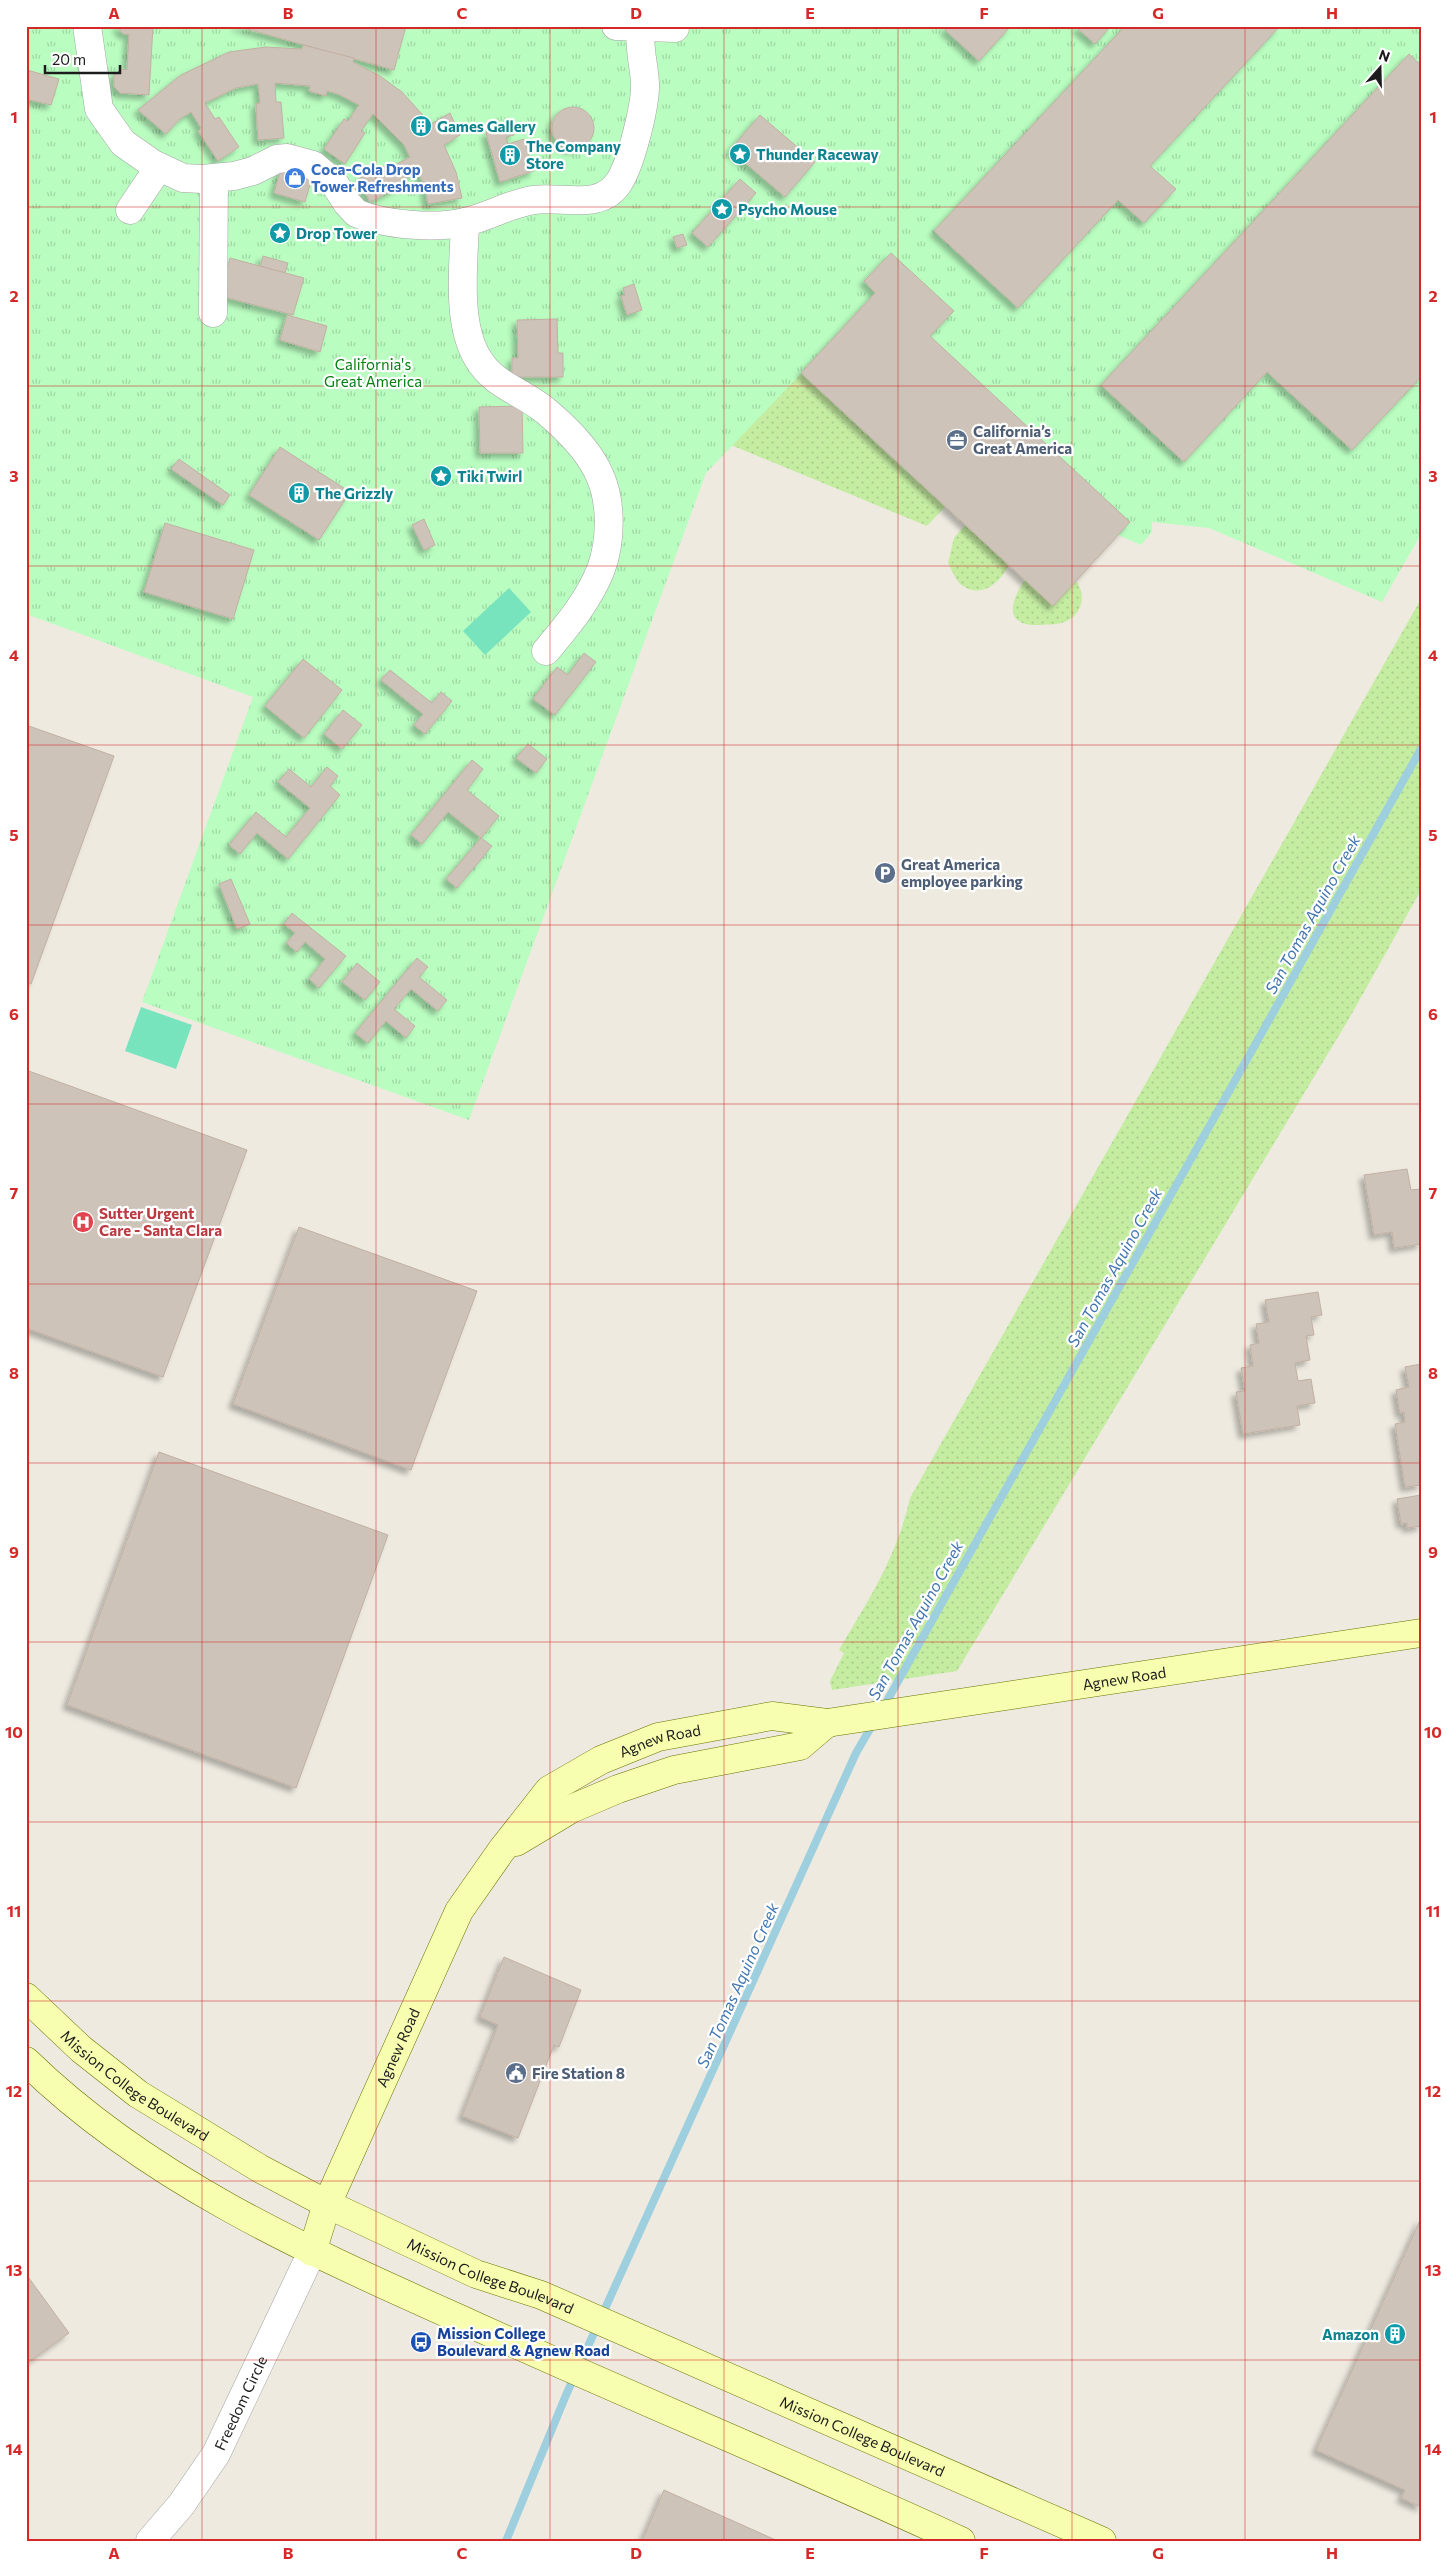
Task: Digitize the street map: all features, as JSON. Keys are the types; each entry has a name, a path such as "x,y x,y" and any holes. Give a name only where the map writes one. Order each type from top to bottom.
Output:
{"main road":[{"name":"Agnew Road","path":"312,2252 327,2204 459,1911 501,1851 549,1790 601,1760 658,1737 772,1716 828,1723 1421,1633"},
{"name":"Agnew Road","path":"501,1851 571,1809 618,1789 674,1770 800,1746 828,1723"},
{"name":"Mission College Boulevard","path":"26,1997 81,2049 138,2094 259,2168 327,2204 476,2274 542,2295 662,2346 1102,2541"},
{"path":"26,2062 109,2130 194,2188 312,2252 524,2348 962,2541"}],"street":[{"path":"86,26 99,109 123,143 159,167 183,178 214,179 253,171 276,159 287,158 313,166 324,173 351,208 364,216 415,225 465,222 512,205 534,200 591,200 605,196 618,184 627,169 643,103 645,86 640,51 632,27 675,28"},
{"path":"130,210 159,167"},
{"path":"213,313 214,179"},
{"path":"465,222 463,297 468,334 476,356 486,370 500,383 514,393 533,401 573,438 597,469 605,496 608,539 600,569 574,616 546,651"},
{"name":"Freedom Circle","path":"150,2541 181,2505 216,2454 312,2252"}],"green space":[{"name":"California's Great America","path":"26,26 1421,26 1421,534 1382,602 1209,528 1152,522 1152,532 1141,545 1118,535 1053,606 801,374 706,473 469,1120 142,1002 253,697 26,614"},
{"path":"801,373 945,507 927,526 731,445"},
{"path":"965,525 1009,565 996,582 984,589 970,589 963,586 956,579 948,563 954,538"},
{"path":"1025,580 1053,606 1076,581 1082,593 1082,600 1078,611 1068,620 1059,624 1029,625 1021,622 1013,612 1013,605 1015,597"},
{"path":"509,588 531,612 485,655 463,631"},
{"path":"1421,599 1421,890 1350,1017 957,1671 832,1690 830,1681 844,1653 839,1650 890,1559 910,1498"},
{"path":"141,1007 192,1025 176,1069 125,1051"}],"building":[{"path":"117,26 153,26 149,95 120,93 114,87 114,75 121,69 127,70 129,34 123,34"},
{"path":"236,26 406,26 394,70"},
{"path":"948,26 1011,26 979,61 945,30"},
{"path":"1079,26 1111,26 1095,44 1077,28"},
{"path":"1125,26 1280,26 1150,166 1176,189 1144,223 1118,200 1018,308 934,231"},
{"name":"Games Gallery","path":"303,45 354,58 353,62 380,76 402,92 431,124 450,113 460,135 444,145 456,172 462,198 428,204 424,184 417,172 400,181 403,185 370,202 358,179 391,163 393,166 410,157 404,145 373,114 361,131 365,133 345,164 324,149 344,119 348,121 359,105 338,94 327,91 326,96 309,91 310,86 275,83 276,102 281,102 284,138 258,140 256,104 260,103 258,84 236,88 205,103 215,119 219,117 239,147 218,161 198,131 201,128 191,112 180,119 166,134 138,110 181,75 229,52 266,47 302,49"},
{"path":"1409,54 1421,65 1421,377 1352,450 1267,372 1184,462 1101,385"},
{"path":"27,70 59,79 51,105 26,99"},
{"path":"573,107 588,113 594,128 588,143 573,149 558,143 552,128 558,113"},
{"path":"760,115 815,162 785,197 730,150"},
{"name":"The Company Store","path":"511,127 514,135 506,137 508,144 524,139 534,171 500,182 486,133"},
{"path":"281,168 312,178 305,202 274,193"},
{"path":"740,179 756,193 708,247 692,233"},
{"path":"683,234 687,245 677,248 673,237"},
{"name":"California’s Great America","path":"891,253 954,311 930,336 1130,522 1053,606 801,373 875,293 864,281"},
{"path":"263,256 288,263 285,273 260,266"},
{"path":"230,258 304,278 293,315 220,296"},
{"path":"634,284 642,310 627,315 621,296 625,295 623,288"},
{"path":"287,315 327,326 320,352 280,340"},
{"path":"557,319 558,353 563,353 563,377 512,377 512,358 518,358 517,320"},
{"path":"522,406 523,453 480,453 479,407"},
{"name":"The Grizzly","path":"280,447 350,492 319,540 249,495"},
{"path":"179,459 230,495 223,505 171,469"},
{"path":"424,519 435,545 424,550 412,525"},
{"path":"165,523 254,550 233,619 144,592"},
{"path":"584,653 596,662 555,715 533,699 557,667 568,675"},
{"path":"303,659 342,690 304,738 265,706"},
{"path":"390,670 432,703 441,692 452,701 425,734 414,725 423,714 381,680"},
{"path":"343,710 362,725 342,749 324,734"},
{"path":"26,725 114,756 31,984 26,982"},
{"path":"528,744 547,759 536,773 516,758"},
{"path":"472,760 483,769 467,790 499,816 481,838 448,812 422,844 411,835"},
{"path":"327,767 338,776 330,786 340,795 288,859 257,833 240,854 229,845 256,812 286,837 310,808 278,782 289,769 311,787"},
{"path":"481,838 492,846 457,888 446,879"},
{"path":"231,879 250,924 237,929 219,884"},
{"path":"292,913 346,956 319,988 309,979 325,959 305,942 297,952 286,943 295,933 284,924"},
{"path":"417,958 428,967 419,977 447,1000 438,1011 411,989 394,1009 415,1026 406,1038 386,1021 368,1043 355,1033"},
{"path":"357,963 380,982 365,1000 342,982"},
{"path":"26,1070 247,1150 163,1377 26,1328"},
{"path":"1407,1169 1411,1190 1421,1189 1421,1244 1394,1248 1392,1232 1374,1235 1364,1175"},
{"path":"299,1227 477,1291 411,1470 233,1404"},
{"path":"1318,1292 1322,1315 1311,1317 1314,1335 1306,1336 1310,1360 1295,1363 1298,1381 1311,1379 1315,1403 1297,1406 1300,1425 1243,1434 1236,1392 1245,1391 1241,1368 1253,1366 1250,1345 1259,1343 1256,1324 1269,1322 1265,1300"},
{"path":"1421,1364 1421,1485 1405,1487 1395,1424 1405,1422 1404,1412 1400,1413 1396,1390 1409,1387 1405,1367"},
{"path":"159,1452 388,1535 296,1788 67,1705"},
{"path":"1421,1495 1421,1526 1407,1528 1407,1523 1401,1524 1397,1499"},
{"path":"504,1957 581,1990 559,2047 554,2045 518,2138 462,2116 498,2025 480,2017"},
{"name":"Amazon","path":"1421,2218 1421,2507 1401,2498 1405,2490 1316,2450"},
{"path":"26,2274 69,2333 26,2364"},
{"path":"664,2490 778,2541 642,2541"}],"waterway":[{"name":"San Tomas Aquino Creek","path":"883,1708 1421,749"},
{"name":"San Tomas Aquino Creek","path":"506,2541 566,2395 856,1753 874,1722"}],"place":[{"name":"Games Gallery","path":"421,126"},
{"name":"Thunder Raceway","path":"740,154"},
{"name":"The Company Store","path":"510,155"},
{"name":"Coca-Cola Drop Tower Refreshments","path":"295,178"},
{"name":"Psycho Mouse","path":"722,209"},
{"name":"Drop Tower","path":"280,233"},
{"name":"California’s Great America","path":"957,440"},
{"name":"Tiki Twirl","path":"441,476"},
{"name":"The Grizzly","path":"299,493"},
{"name":"Great America employee parking","path":"885,873"},
{"name":"Sutter Urgent Care - Santa Clara","path":"83,1222"},
{"name":"Fire Station 8","path":"516,2073"},
{"name":"Amazon","path":"1395,2334"},
{"name":"Mission College Boulevard & Agnew Road","path":"421,2342"}]}
